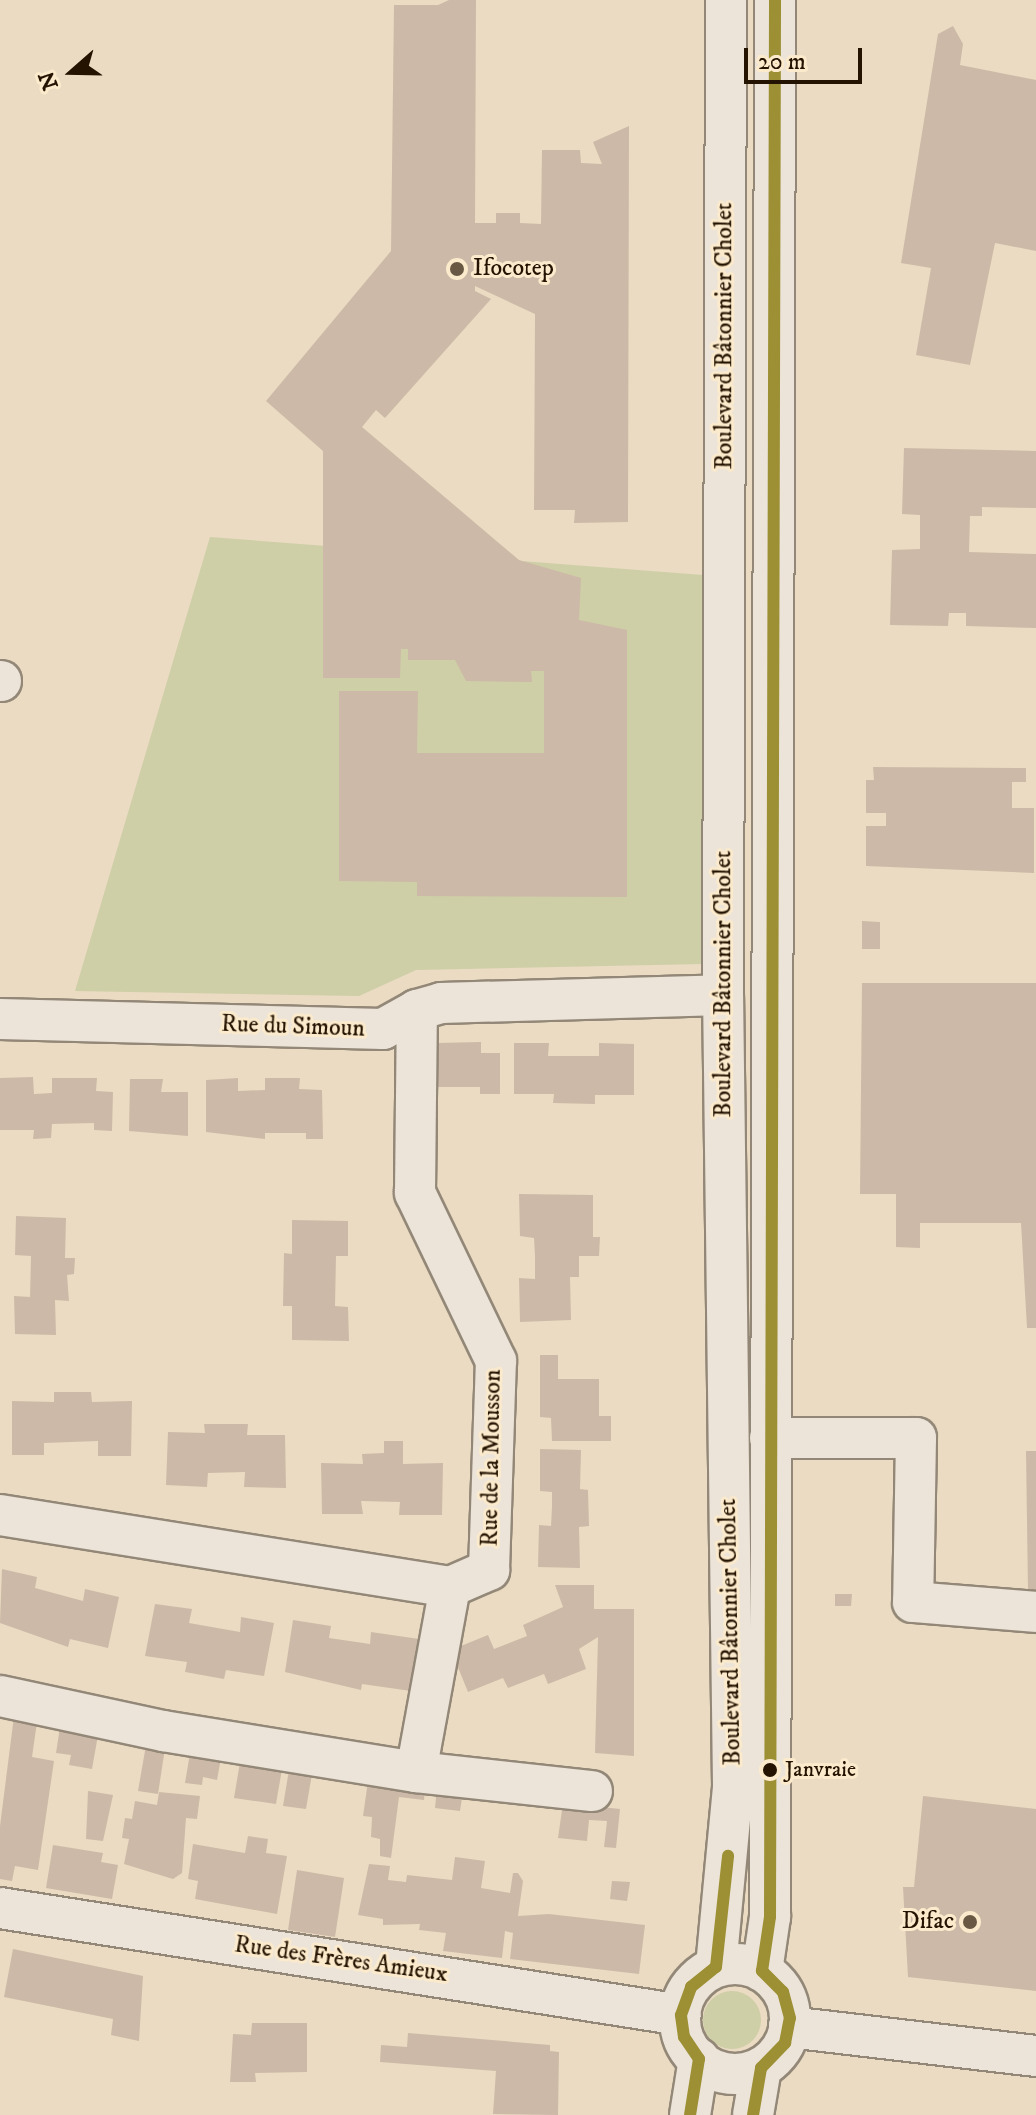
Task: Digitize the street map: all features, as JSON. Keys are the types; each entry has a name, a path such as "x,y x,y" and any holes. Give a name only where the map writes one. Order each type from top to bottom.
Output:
{"street":[{"name":"Boulevard Bâtonnier Cholet","path":"716,1967 733,1786 723,995 726,0"},
{"name":"Boulevard Bâtonnier Cholet","path":"762,1971 770,1917 775,0"},
{"name":"Rue du Simoun","path":"0,1019 383,1029 417,1010 441,1003 723,995"},
{"name":"Rue de la Mousson","path":"417,1010 415,1193 496,1361 489,1570 450,1587"},
{"path":"770,1438 916,1438 913,1602 1036,1612"},
{"path":"0,1515 450,1587 416,1772"},
{"path":"0,1696 163,1731 416,1772 592,1791"},
{"name":"Rue des Frères Amieux","path":"0,1908 681,2015"},
{"path":"745,1965 762,1971 783,1992 789,2027 782,2048 761,2068 727,2073 699,2059 684,2037 681,2015 691,1987 716,1967 745,1965"},
{"path":"789,2027 1036,2056"},
{"path":"690,2115 699,2059"},
{"path":"753,2115 761,2068"}],"green space":[{"path":"210,537 703,575 702,964 416,970 359,996 75,991"},
{"path":"732,1991 753,1999 761,2020 753,2041 732,2049 711,2041 703,2020 711,1999"}],"building":[{"path":"449,0 476,0 475,223 496,223 496,213 520,213 520,223 541,224 542,150 580,150 581,163 602,164 593,142 629,126 628,522 574,523 575,510 534,510 535,314 475,286 475,291 491,299 385,418 376,410 362,427 519,560 581,578 579,620 627,630 627,897 417,896 417,882 339,881 339,691 418,691 417,753 544,753 544,671 531,671 532,682 466,681 455,660 408,660 408,649 401,649 400,678 323,678 323,451 266,401 391,251 394,5 438,5"},
{"path":"953,26 963,44 960,65 1036,80 1036,251 995,243 970,365 916,355 931,268 901,263 938,34"},
{"path":"904,448 1036,451 1036,508 982,507 982,516 970,516 969,552 1036,554 1036,628 966,626 966,613 949,613 948,626 890,625 892,550 920,549 920,515 902,514"},
{"path":"873,767 1026,768 1026,782 1012,782 1012,808 1034,808 1034,873 866,866 866,826 886,826 886,813 866,813 866,780 874,780"},
{"path":"862,921 880,922 880,949 862,949"},
{"path":"862,983 1036,983 1036,1328 1027,1328 1021,1223 920,1223 920,1248 896,1247 896,1194 860,1194"},
{"path":"481,1042 481,1053 500,1053 500,1094 480,1094 480,1087 436,1087 437,1043"},
{"path":"514,1043 549,1043 548,1056 599,1056 599,1043 634,1044 634,1095 595,1095 595,1104 553,1103 554,1094 514,1094"},
{"path":"33,1077 34,1094 52,1093 52,1078 97,1078 96,1091 113,1092 112,1131 94,1130 94,1123 52,1124 51,1138 33,1139 34,1130 0,1130 0,1078"},
{"path":"238,1078 238,1091 265,1090 265,1078 300,1078 299,1089 322,1090 323,1139 306,1139 306,1133 265,1133 265,1139 206,1132 206,1080"},
{"path":"130,1079 163,1079 161,1092 188,1092 188,1136 129,1131"},
{"path":"519,1194 593,1195 593,1237 600,1237 599,1256 579,1256 579,1277 570,1277 571,1320 520,1322 519,1278 535,1279 535,1256 534,1238 520,1236"},
{"path":"16,1216 66,1218 65,1258 75,1258 74,1274 67,1275 69,1301 55,1300 56,1335 15,1334 14,1296 30,1297 31,1256 15,1255"},
{"path":"292,1220 348,1221 348,1256 336,1256 335,1306 348,1307 349,1341 292,1340 292,1306 283,1306 284,1253 292,1254"},
{"path":"540,1355 558,1355 558,1379 599,1379 599,1416 611,1416 611,1441 552,1441 551,1418 540,1417"},
{"path":"54,1392 91,1392 92,1402 132,1401 131,1456 98,1456 98,1441 44,1443 44,1455 12,1455 12,1401 54,1402"},
{"path":"204,1424 248,1424 247,1435 285,1435 286,1488 244,1487 245,1472 208,1473 207,1487 166,1485 168,1432 205,1433"},
{"path":"384,1441 403,1441 403,1464 443,1463 442,1515 399,1515 400,1502 361,1501 363,1514 322,1514 321,1463 363,1464 362,1454 384,1453"},
{"path":"540,1449 581,1450 580,1489 588,1490 589,1526 579,1527 580,1568 538,1567 539,1525 551,1526 552,1507 552,1492 540,1491"},
{"path":"1026,1451 1036,1451 1036,1590 1028,1590"},
{"path":"2,1569 37,1577 35,1588 83,1601 85,1589 119,1597 108,1648 70,1639 68,1647 0,1623"},
{"path":"555,1585 594,1585 594,1609 634,1609 634,1756 595,1753 598,1637 579,1649 586,1669 548,1684 544,1674 508,1688 503,1678 468,1692 451,1650 488,1635 494,1649 527,1636 523,1625 563,1607"},
{"path":"835,1594 852,1594 851,1606 835,1606"},
{"path":"155,1604 192,1609 189,1623 240,1632 241,1617 274,1623 264,1676 226,1670 224,1679 185,1672 187,1662 145,1656"},
{"path":"293,1620 331,1626 329,1638 370,1644 371,1632 426,1640 418,1692 362,1684 361,1690 285,1672"},
{"path":"14,1716 37,1722 32,1757 54,1761 38,1870 15,1866 12,1881 0,1879 0,1826"},
{"path":"60,1727 98,1735 92,1769 69,1765 71,1755 56,1753"},
{"path":"146,1745 165,1748 158,1794 138,1791"},
{"path":"190,1753 221,1758 217,1780 203,1777 202,1785 185,1783"},
{"path":"240,1762 282,1769 276,1804 234,1798"},
{"path":"289,1770 312,1774 306,1809 283,1806"},
{"path":"368,1781 425,1787 424,1800 399,1797 391,1858 380,1856 380,1839 371,1837 372,1817 363,1816"},
{"path":"437,1788 463,1791 460,1811 435,1808"},
{"path":"88,1791 113,1795 103,1841 86,1839"},
{"path":"159,1792 200,1796 197,1819 186,1818 182,1873 173,1879 124,1864 129,1839 122,1838 125,1818 132,1819 135,1801 157,1805"},
{"name":"Difac","path":"923,1796 1036,1809 1036,1991 908,1977 903,1887 914,1887"},
{"path":"563,1803 620,1809 616,1848 604,1847 607,1821 589,1820 587,1841 558,1838"},
{"path":"248,1836 268,1839 266,1853 287,1856 277,1914 195,1899 198,1881 188,1879 193,1844 245,1853"},
{"path":"53,1845 103,1853 101,1862 118,1865 112,1899 46,1888"},
{"path":"455,1857 485,1861 481,1888 510,1893 513,1873 518,1873 523,1881 518,1916 549,1914 645,1925 639,1974 510,1959 513,1933 505,1931 502,1958 443,1951 446,1933 419,1930 420,1924 383,1925 383,1919 358,1915 369,1864 390,1866 388,1880 406,1882 407,1875 452,1880"},
{"path":"297,1870 344,1878 335,1937 288,1930"},
{"path":"612,1881 630,1882 627,1901 610,1899"},
{"path":"13,1949 143,1976 139,2041 111,2035 113,2019 4,1997"},
{"path":"252,2023 307,2023 307,2072 255,2073 256,2082 230,2082 233,2034 251,2035"},
{"path":"408,2033 550,2045 550,2051 559,2052 558,2115 493,2114 496,2071 380,2062 381,2045 407,2047"}],"transit line":[{"path":"753,2115 761,2068 785,2043 790,2018 783,1992 762,1971 770,1917 775,0"},
{"path":"690,2115 699,2059 684,2037 681,2015 691,1987 716,1967 728,1856"}],"place":[{"name":"Ifocotep","path":"457,269"},
{"name":"Janvraie","path":"770,1770"},
{"name":"Difac","path":"970,1922"}]}
